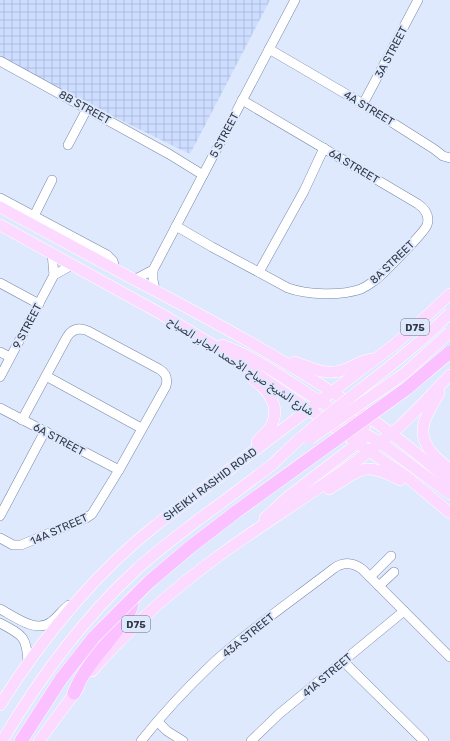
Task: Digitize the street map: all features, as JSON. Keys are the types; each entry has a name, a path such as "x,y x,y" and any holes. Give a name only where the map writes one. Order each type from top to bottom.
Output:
{"highway":[{"path":"21,741 61,679 94,637 133,597 206,534 406,389 450,352"},
{"path":"74,693 79,680 91,662 128,615 133,597"}],"main road":[{"name":"شارع الشيخ صباح الأحمد الجابر الصباح","path":"0,207 280,359 332,392 344,401 366,425 390,434 424,459 450,482"},
{"name":"شارع الشيخ صباح الأحمد الجابر الصباح","path":"0,225 205,340 309,409 334,419 358,443 421,488 450,512"},
{"name":"SHEIKH RASHID ROAD","path":"0,705 51,631 77,600 110,565 144,534 377,358 427,316 450,294"},
{"path":"273,464 294,443 417,344 450,313"},
{"path":"334,419 344,401 405,348 417,333 427,316"},
{"path":"2,741 41,681 80,627 120,585 149,558 273,464 388,385 421,359 450,332"},
{"path":"205,340 227,347 258,361 320,401 334,419 366,425 380,442 450,494"},
{"path":"226,353 238,368 265,389 271,396 274,405 272,424 267,432 255,444 250,455"},
{"path":"280,359 314,370 330,372 344,370 364,361 377,358"},
{"path":"448,377 425,417 423,432 425,442 430,450 450,470"},
{"name":"D75","path":"39,741 74,693 114,647 160,602 200,569 369,451 415,411 448,377"},
{"path":"256,529 280,503 358,443 366,425"},
{"path":"305,497 324,491 351,474 365,469 382,471 421,488"}],"street":[{"name":"5 STREET","path":"153,270 295,0"},
{"name":"3A STREET","path":"363,104 418,0"},
{"name":"4A STREET","path":"268,51 363,104 434,149 442,156 450,158"},
{"name":"8B STREET","path":"0,61 204,173"},
{"name":"6A STREET","path":"241,102 276,120 418,204 424,210 427,217"},
{"path":"69,145 87,109"},
{"name":"4A STREET","path":"434,149 450,152"},
{"path":"260,273 326,150"},
{"path":"34,216 52,179"},
{"path":"0,198 109,256 113,261 116,270"},
{"name":"8A STREET","path":"175,228 288,288 309,293 348,292 374,282 423,232 427,225 427,217"},
{"path":"52,253 54,276 72,265"},
{"path":"134,280 153,270 155,290"},
{"name":"9 STREET","path":"0,378 54,276"},
{"path":"0,283 39,304"},
{"name":"14A STREET","path":"0,538 13,545 22,545 89,516 97,508 166,386 166,377 164,372 88,331 78,329 74,330 67,337 46,376"},
{"path":"0,352 10,357"},
{"path":"22,420 46,376 141,428"},
{"name":"6A STREET","path":"0,408 119,470"},
{"path":"0,516 45,432"},
{"path":"370,577 391,556"},
{"name":"43A STREET","path":"141,741 211,665 336,566 354,564 362,569 450,657"},
{"path":"379,586 394,572"},
{"path":"0,609 30,624 42,626 52,621 66,606 77,600"},
{"name":"41A STREET","path":"251,741 271,720 404,611"},
{"path":"0,623 18,633 24,639 27,648 28,663"},
{"path":"343,661 423,740"},
{"path":"158,722 167,731 183,741"}],"shaded area":[{"path":"0,0 270,0 190,154 0,61"}]}
